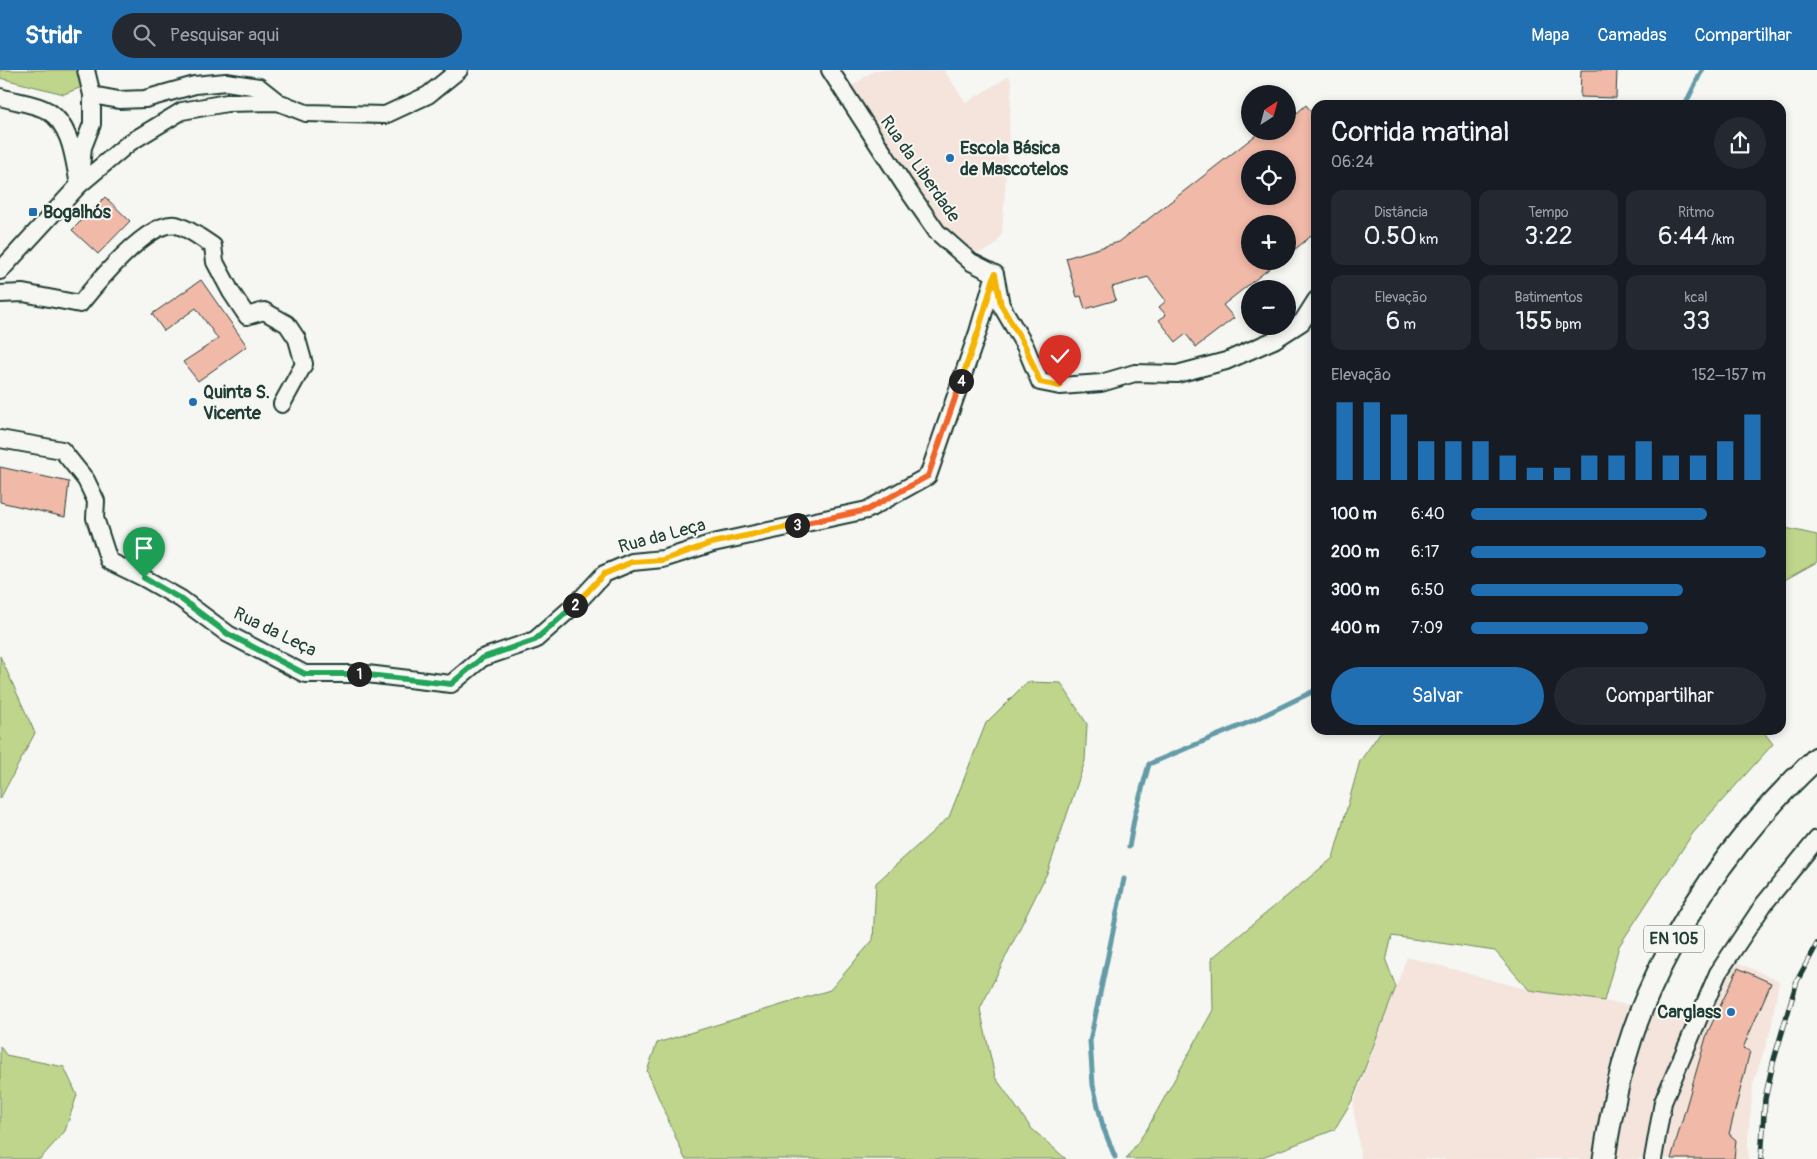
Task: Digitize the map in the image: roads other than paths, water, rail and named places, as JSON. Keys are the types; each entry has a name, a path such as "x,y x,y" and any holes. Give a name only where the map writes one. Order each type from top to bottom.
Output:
{"main road":[{"name":"EN 105","path":"1604,1159 1610,1116 1629,1048 1647,996 1678,931 1706,886 1735,846 1785,788 1817,758"}],"street":[{"path":"79,185 83,146 92,124 92,95 86,70"},
{"path":"92,95 119,100 145,99 195,85 226,82 258,87 278,102 306,113 385,115 428,95 460,70"},
{"name":"Rua da Liberdade","path":"830,70 937,232 971,262 995,274"},
{"path":"0,97 29,104 49,112 60,124 70,144 79,185"},
{"path":"0,271 79,185 129,143 182,111 227,103 278,102"},
{"path":"0,294 22,294 80,304 95,284 125,253 158,227 175,225 213,246 215,262 231,292 247,316 264,311 287,324 297,339 304,364 282,404"},
{"path":"995,274 1001,305 1025,346 1040,382 1060,386 1101,383 1135,373 1178,374 1226,361 1274,340 1302,322 1311,308"},
{"name":"Rua da Leça","path":"0,440 62,450 86,480 96,501 95,518 109,561 181,599 228,634 305,674 367,674 451,684 482,658 535,640 578,602 604,574 632,562 663,560 712,543 867,510 928,476 978,332 995,274"},
{"path":"1653,1159 1663,1102 1718,973 1764,904 1817,839"}],"waterway":[{"path":"1687,100 1702,70"},
{"path":"1129,847 1135,814 1149,764 1252,721 1311,692"},
{"path":"1115,1157 1103,1127 1093,1085 1090,1041 1124,879"}],"railway":[{"path":"1761,1159 1765,1099 1773,1063 1797,981 1817,944"}],"place":[{"name":"Escola Básica de Mascotelos","path":"950,158"},
{"name":"Bogalhós","path":"33,212"},
{"name":"Quinta S. Vicente","path":"193,402"},
{"name":"Carglass","path":"1731,1012"}]}
